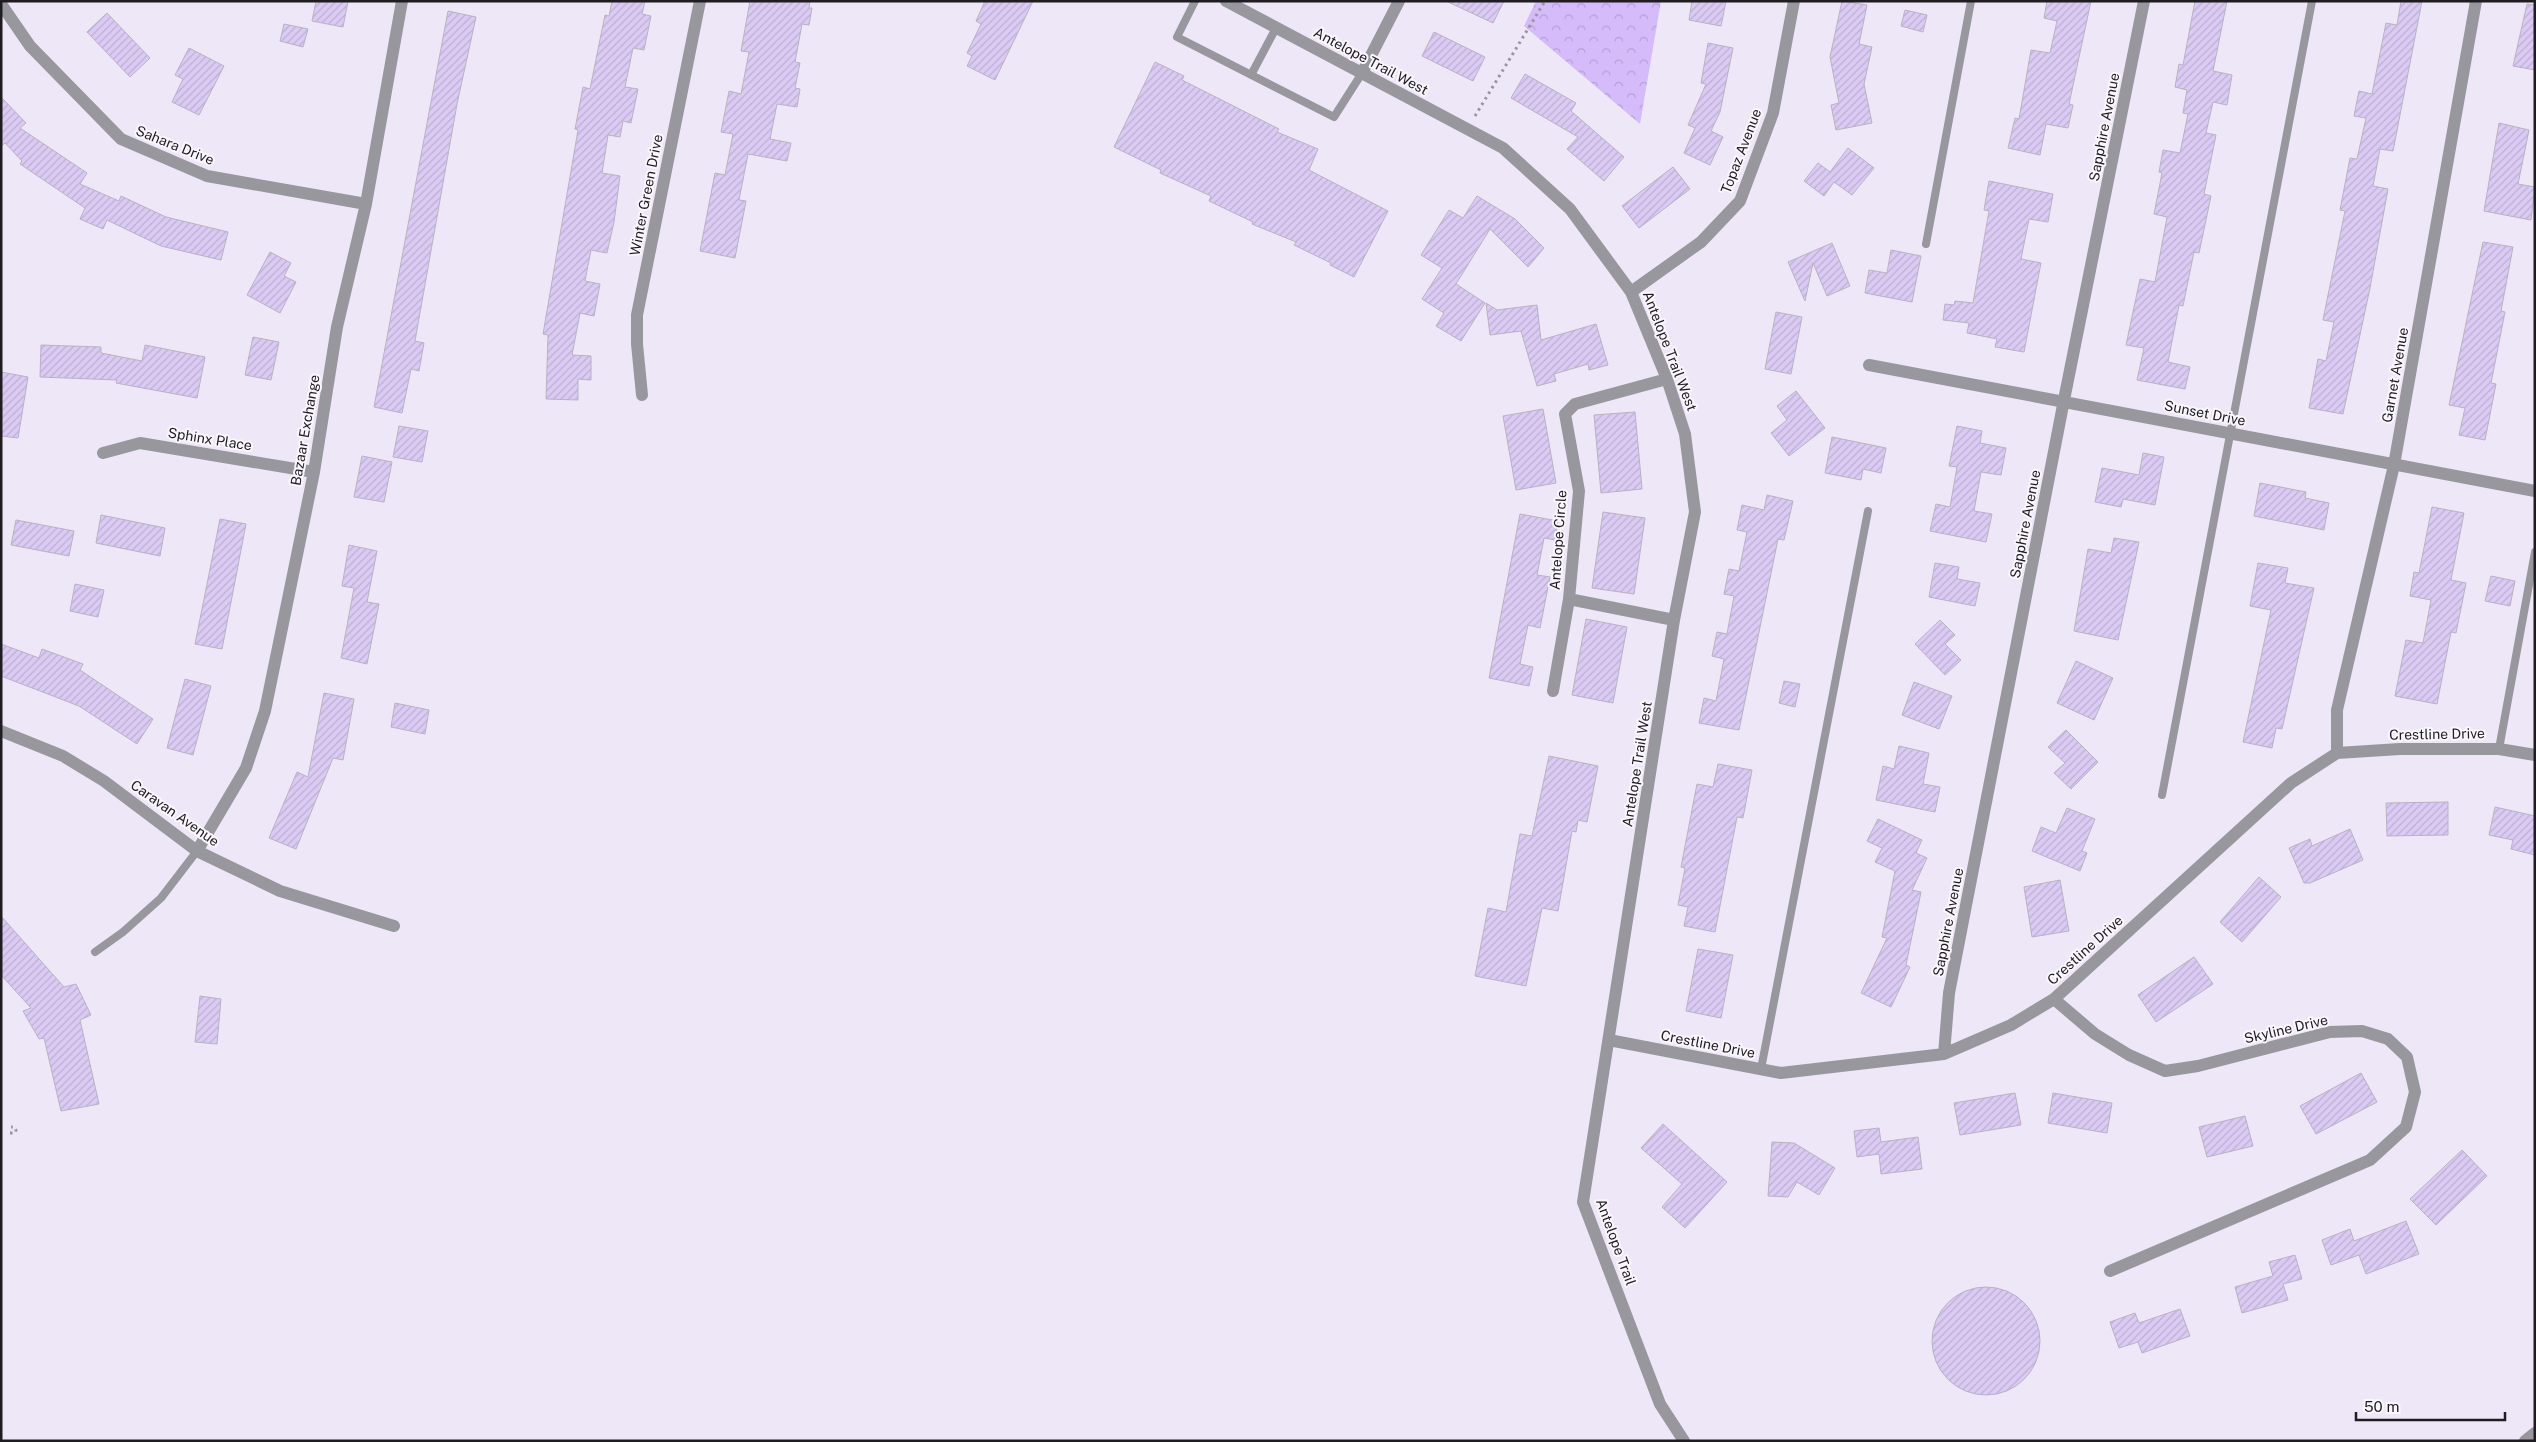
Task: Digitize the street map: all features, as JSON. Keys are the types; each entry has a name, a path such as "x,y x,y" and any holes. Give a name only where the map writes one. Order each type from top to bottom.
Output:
{"street":[{"name":"Bazaar Exchange","path":"197,851 246,768 265,712 314,472 337,328 366,204 402,1"},
{"name":"Winter Green Drive","path":"642,395 637,344 637,315 700,1"},
{"name":"Antelope Trail West","path":"1226,1 1503,148 1570,209 1631,292 1667,379 1685,434 1695,512 1674,620 1609,1040"},
{"path":"1362,73 1399,1"},
{"name":"Topaz Avenue","path":"1631,292 1701,242 1740,201 1773,113 1794,1"},
{"name":"Sapphire Avenue","path":"1944,1054 1949,993 2064,400 2144,1"},
{"name":"Garnet Avenue","path":"2337,753 2337,710 2394,465 2476,1"},
{"name":"Sahara Drive","path":"1,4 30,46 121,139 207,176 366,204"},
{"name":"Sunset Drive","path":"1869,365 2064,400 2535,491"},
{"name":"Antelope Circle","path":"1553,690 1569,599 1579,491 1565,414 1576,404 1667,379"},
{"name":"Sphinx Place","path":"103,453 140,443 314,472"},
{"name":"Antelope Circle","path":"1569,599 1674,620"},
{"name":"Caravan Avenue","path":"1,731 63,756 104,781 197,851 280,891 394,926"},
{"name":"Crestline Drive","path":"1609,1040 1781,1073 1944,1054 2012,1025 2054,999 2291,783 2337,753 2400,749 2499,749 2535,755"},
{"name":"Skyline Drive","path":"2054,999 2095,1034 2129,1055 2166,1071 2198,1066 2330,1032 2362,1031 2388,1039 2407,1057 2415,1092 2406,1127 2370,1160 2110,1271"},
{"name":"Antelope Trail","path":"1609,1040 1583,1202 1660,1404 1684,1441"},
{"path":"2525,1441 2535,1433"}],"lane":[{"path":"1195,1 1177,37 1334,117 1362,73"},
{"path":"1926,244 1971,1"},
{"path":"2162,795 2312,1"},
{"path":"1251,75 1276,28"},
{"path":"1761,1069 1868,511"},
{"path":"2499,749 2535,552"},
{"path":"95,952 123,932 160,898 197,851"}],"path":[{"path":"1467,128 1545,1"},
{"path":"10,1133 15,1134 16,1130 14,1127 11,1127"}],"green space":[{"path":"1536,1 1661,1 1640,124 1524,26"}],"building":[{"path":"316,1 348,1 343,27 312,21"},
{"path":"612,1 645,1 642,14 651,16 644,50 633,48 625,87 638,89 631,123 623,121 620,137 608,135 602,173 620,176 614,222 607,253 591,250 585,281 600,284 594,316 580,313 572,355 591,356 591,380 578,379 578,400 546,399 548,335 543,334 578,130 575,129 583,87 590,89 605,15 609,16"},
{"path":"750,1 810,1 809,8 812,8 809,25 802,24 795,62 800,63 795,88 800,89 797,107 777,104 770,139 791,143 787,161 748,154 739,200 746,201 735,258 700,251 715,173 725,175 733,134 721,132 729,91 741,94 749,52 741,51"},
{"path":"985,1 1033,1 995,80 967,66 972,56 967,53 981,24 976,21"},
{"path":"1446,1 1504,1 1493,23"},
{"path":"1692,1 1726,1 1721,26 1689,20"},
{"path":"1842,1 1867,5 1859,44 1872,47 1864,84 1872,123 1836,130 1831,105 1839,103 1830,57"},
{"path":"2047,1 2091,1 2069,104 2073,105 2068,128 2046,124 2040,155 2008,148 2015,118 2019,119 2031,50 2050,53 2057,21 2044,18"},
{"path":"2195,1 2227,1 2213,71 2232,75 2227,105 2213,102 2206,133 2216,135 2204,194 2211,196 2199,253 2194,252 2183,306 2179,305 2168,362 2190,367 2185,389 2137,380 2144,348 2126,345 2140,279 2155,282 2167,217 2154,214 2162,173 2159,172 2163,150 2180,153 2188,114 2183,113 2187,90 2175,87 2179,64 2183,65"},
{"path":"2401,1 2422,1 2393,151 2380,149 2373,186 2388,189 2370,288 2343,414 2309,408 2318,359 2326,361 2334,322 2323,320 2345,211 2340,210 2350,158 2357,159 2366,118 2354,116 2359,91 2372,94 2386,23 2397,25"},
{"path":"2527,4 2535,5 2535,70 2513,66"},
{"path":"1905,10 1927,15 1923,32 1901,26"},
{"path":"448,11 476,17 457,104 415,341 424,343 419,371 411,369 402,413 374,407"},
{"path":"107,13 150,58 130,77 87,32"},
{"path":"284,24 308,29 303,47 280,41"},
{"path":"1434,32 1485,57 1473,81 1422,56"},
{"path":"1708,43 1733,48 1720,112 1711,131 1723,137 1710,165 1684,153 1695,128 1688,125 1706,84 1701,83"},
{"path":"189,48 224,66 199,115 172,102 183,79 175,75"},
{"path":"1155,62 1184,76 1182,80 1279,129 1277,132 1318,149 1309,170 1388,211 1354,277 1330,265 1331,263 1294,245 1296,242 1252,224 1253,222 1209,201 1211,196 1160,173 1161,170 1114,147"},
{"path":"1525,74 1576,103 1571,111 1624,157 1604,181 1567,149 1578,137 1511,98"},
{"path":"1,97 26,123 20,128 87,173 80,184 119,201 121,196 166,217 228,232 221,260 161,246 107,220 103,229 80,219 85,208 20,164 22,161 5,143 1,146"},
{"path":"2499,123 2529,130 2518,184 2535,187 2531,220 2484,211"},
{"path":"1848,148 1874,168 1852,195 1834,182 1824,196 1804,181 1818,163 1830,172"},
{"path":"1673,167 1690,189 1639,228 1622,206"},
{"path":"1989,181 2053,194 2048,222 2029,219 2021,259 2041,263 2024,352 1995,347 1997,339 1967,333 1969,323 1943,320 1945,304 1954,305 1955,301 1973,303 1989,211 1984,210"},
{"path":"1477,196 1515,219 1544,248 1528,267 1490,229 1456,284 1485,303 1461,341 1436,326 1444,313 1422,299 1442,268 1421,255 1449,210 1463,218"},
{"path":"2483,242 2513,247 2501,311 2505,312 2491,383 2496,384 2485,440 2459,435 2465,408 2449,405"},
{"path":"1832,243 1850,286 1827,296 1813,263 1805,301 1788,262"},
{"path":"1891,250 1921,256 1912,302 1865,293 1869,270 1887,273"},
{"path":"270,252 291,263 284,276 296,282 280,313 247,295"},
{"path":"1486,303 1497,310 1537,305 1541,340 1596,324 1608,365 1589,370 1588,364 1554,374 1556,381 1537,386 1521,331 1490,335"},
{"path":"1776,312 1802,317 1791,374 1765,369"},
{"path":"253,337 279,342 271,380 245,375"},
{"path":"41,345 101,347 101,353 142,361 145,345 205,357 197,398 116,383 117,380 40,377"},
{"path":"1,372 28,377 18,438 1,436"},
{"path":"1796,391 1825,428 1789,456 1771,433 1787,420 1777,406"},
{"path":"1543,409 1556,483 1516,490 1503,416"},
{"path":"1635,412 1642,489 1601,493 1594,415"},
{"path":"399,426 428,431 422,462 393,457"},
{"path":"1957,426 1982,431 1980,443 2006,448 2001,475 1981,472 1974,511 1992,514 1986,542 1930,531 1936,504 1950,507 1957,467 1949,466"},
{"path":"1832,437 1886,448 1881,473 1863,469 1861,480 1825,473"},
{"path":"2143,453 2164,457 2155,505 2123,499 2121,507 2095,502 2102,468 2139,475"},
{"path":"362,456 392,462 384,502 354,497"},
{"path":"2260,483 2306,492 2305,498 2329,503 2324,530 2254,516"},
{"path":"1767,495 1793,501 1784,540 1778,539 1739,730 1699,723 1704,698 1716,701 1724,659 1712,656 1717,632 1727,634 1734,596 1724,594 1729,569 1739,571 1747,532 1737,530 1742,505 1764,510"},
{"path":"2432,507 2464,513 2451,580 2466,583 2456,633 2451,632 2437,704 2395,696 2406,640 2423,643 2431,600 2410,596 2414,572 2419,573"},
{"path":"1603,512 1645,518 1634,594 1592,588"},
{"path":"1520,514 1558,521 1555,540 1544,538 1537,575 1550,577 1540,628 1528,625 1520,664 1533,667 1529,686 1489,678"},
{"path":"101,515 165,528 160,556 96,543"},
{"path":"220,519 246,524 222,649 195,644"},
{"path":"16,520 74,531 69,556 11,545"},
{"path":"2114,538 2139,542 2118,640 2074,631 2088,549 2111,553"},
{"path":"349,545 377,551 367,602 379,604 367,664 341,658 354,588 342,586"},
{"path":"1935,563 1959,567 1957,579 1980,583 1975,606 1929,597"},
{"path":"2258,563 2288,568 2285,583 2314,588 2282,729 2276,728 2272,748 2243,742 2271,610 2250,606"},
{"path":"2491,576 2515,581 2510,606 2485,601"},
{"path":"75,584 104,590 98,617 70,611"},
{"path":"1586,619 1627,627 1613,703 1572,695"},
{"path":"1940,620 1955,635 1945,644 1961,660 1945,675 1915,644"},
{"path":"1,644 39,658 42,649 83,664 80,670 153,719 137,744 79,706 1,676"},
{"path":"2076,661 2113,678 2094,720 2057,703"},
{"path":"185,679 211,686 193,755 167,748"},
{"path":"1784,681 1800,684 1795,707 1779,703"},
{"path":"1914,682 1952,696 1939,729 1902,715"},
{"path":"324,693 354,699 343,760 333,758 296,849 269,838 297,772 308,777"},
{"path":"395,703 429,710 425,734 391,727"},
{"path":"2066,730 2098,762 2071,789 2054,773 2065,763 2048,747"},
{"path":"1899,746 1929,753 1923,784 1940,787 1935,812 1876,800 1883,766 1894,769"},
{"path":"1549,756 1598,766 1587,822 1578,820 1576,832 1572,831 1558,911 1542,908 1526,986 1475,976 1488,908 1506,912 1520,834 1532,836"},
{"path":"1718,764 1752,770 1743,818 1737,817 1715,932 1684,926 1688,907 1678,905 1685,868 1681,867 1697,784 1713,787"},
{"path":"2448,802 2448,835 2387,836 2386,803"},
{"path":"2495,807 2535,816 2535,855 2511,849 2513,840 2489,835"},
{"path":"2067,808 2095,819 2082,851 2087,853 2080,871 2032,851 2041,827 2056,833"},
{"path":"1878,819 1922,840 1916,853 1927,858 1912,890 1921,892 1906,965 1910,967 1891,1007 1861,993 1887,938 1882,937 1895,871 1875,862 1882,848 1867,841"},
{"path":"2350,829 2363,860 2310,883 2304,883 2289,848 2310,839 2312,846"},
{"path":"2259,877 2281,897 2242,942 2220,922"},
{"path":"2060,880 2069,931 2032,937 2024,887"},
{"path":"1,916 64,987 76,984 91,1015 80,1020 99,1104 61,1111 44,1038 39,1039 23,1011 31,1008 1,975"},
{"path":"1698,949 1733,955 1721,1018 1686,1011"},
{"path":"2194,957 2213,984 2156,1022 2138,995"},
{"path":"200,996 221,999 217,1044 195,1042"},
{"path":"2361,1073 2377,1102 2316,1134 2300,1106"},
{"path":"2015,1093 2021,1125 1960,1135 1954,1103"},
{"path":"2053,1093 2112,1103 2107,1133 2048,1123"},
{"path":"2245,1116 2253,1146 2207,1157 2199,1127"},
{"path":"1663,1124 1727,1182 1685,1228 1662,1207 1682,1184 1641,1148"},
{"path":"1879,1128 1881,1142 1918,1137 1922,1169 1881,1174 1879,1154 1857,1157 1854,1131"},
{"path":"1772,1142 1794,1143 1835,1168 1819,1195 1797,1182 1788,1197 1768,1196"},
{"path":"2462,1150 2487,1176 2436,1225 2410,1199"},
{"path":"2406,1221 2419,1254 2366,1274 2359,1255 2331,1265 2322,1240 2350,1229 2354,1241"},
{"path":"2295,1255 2302,1279 2283,1284 2288,1300 2242,1313 2235,1287 2273,1276 2269,1262"},
{"path":"1986,1287 2007,1291 2024,1303 2036,1320 2040,1341 2036,1362 2024,1379 2007,1391 1986,1395 1965,1391 1948,1379 1936,1362 1932,1341 1936,1320 1948,1303 1965,1291"},
{"path":"2180,1309 2190,1336 2142,1353 2138,1342 2119,1348 2110,1322 2135,1313 2139,1323"}]}
